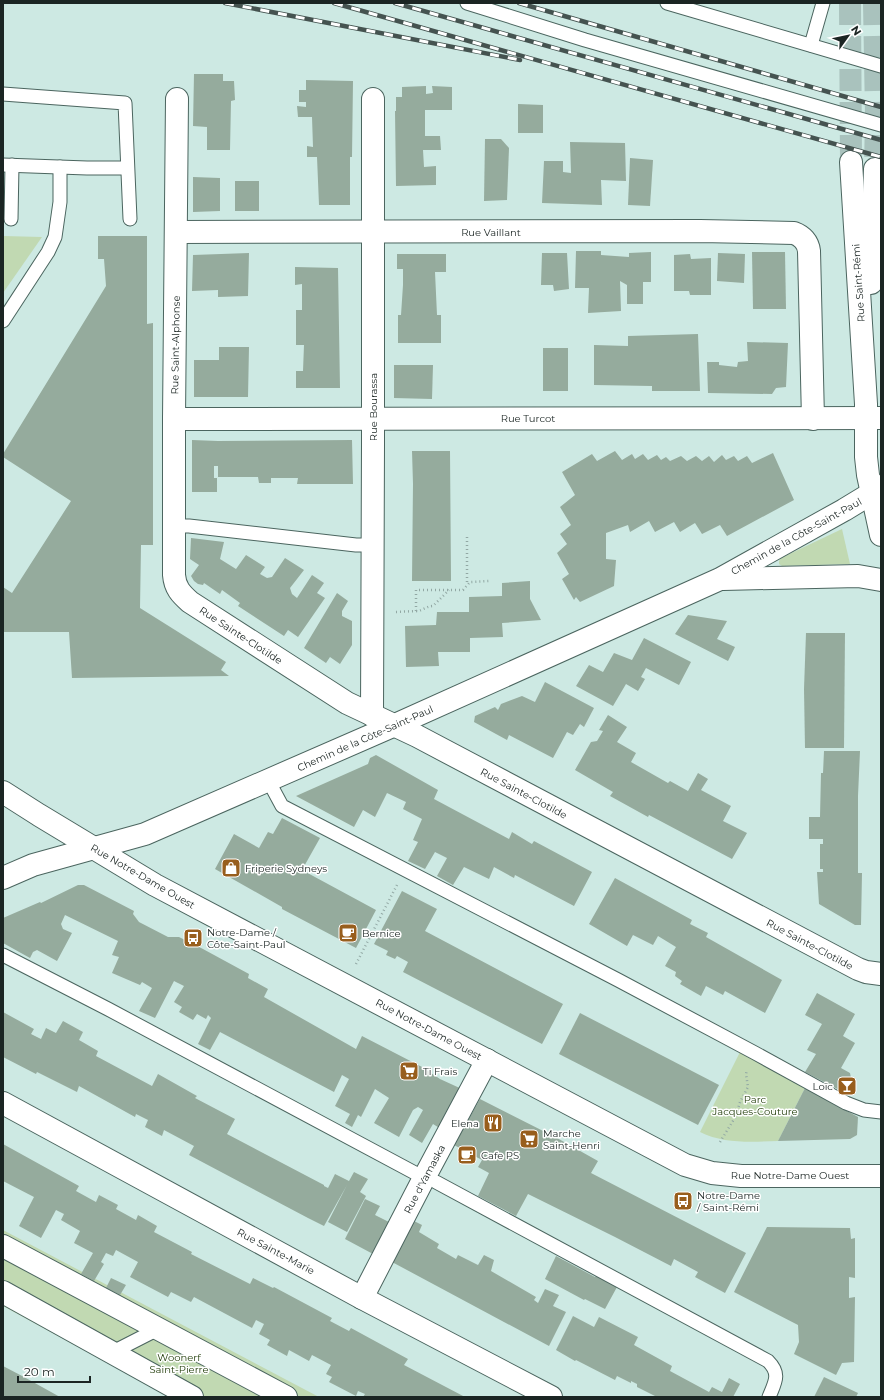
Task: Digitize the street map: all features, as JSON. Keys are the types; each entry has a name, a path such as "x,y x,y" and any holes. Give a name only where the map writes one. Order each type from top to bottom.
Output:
{"street":[{"name":"Rue Saint-Alphonse","path":"178,99 174,419 174,581 178,591"},
{"name":"Rue Bourassa","path":"372,715 374,232 373,99"},
{"name":"Rue Saint-Rémi","path":"851,162 871,413"},
{"name":"Rue Saint-Rémi","path":"875,169 871,413 866,457 868,474 876,490 881,534"},
{"name":"Rue Vaillant","path":"177,232 700,231 790,232 798,234 804,239 809,251 813,419"},
{"name":"Rue Turcot","path":"174,419 813,419 871,413"},
{"name":"Chemin de la Côte-Saint-Paul","path":"3,878 33,865 145,834 395,726 720,579 876,490"},
{"name":"Chemin de la Côte-Saint-Paul","path":"720,579 858,576 881,580"},
{"name":"Rue Sainte-Clotilde","path":"178,591 190,602 347,703 395,726 858,969 866,972 881,974"},
{"name":"Rue Notre-Dame Ouest","path":"3,792 94,849 162,888 672,1159 698,1169 727,1175 881,1176"},
{"name":"Rue d'Yamaska","path":"362,1298 487,1060"},
{"name":"Rue Sainte-Marie","path":"3,1103 362,1298 551,1397"},
{"path":"3,1246 286,1397"},
{"path":"3,1292 192,1397"}],"lane":[{"path":"467,3 585,40 881,124"},
{"path":"667,3 881,66"},
{"path":"811,45 823,3"},
{"path":"3,94 125,103 130,219"},
{"path":"11,219 7,165 127,168"},
{"path":"3,321 48,252 55,237 60,202 60,167"},
{"path":"174,526 189,526 356,546 373,545"},
{"path":"268,780 282,806 644,994 846,1103 864,1110 881,1112"},
{"path":"3,955 108,1009 415,1173"},
{"path":"436,1182 768,1361 776,1370 776,1375 769,1397"},
{"path":"112,1353 158,1329"}],"path":[{"path":"467,537 468,582 470,582"},
{"path":"416,612 416,590 463,590 470,582 489,581"},
{"path":"389,612 422,611 428,606 433,606 449,590"},
{"path":"354,967 394,891"},
{"path":"720,1142 736,1116 740,1102 748,1087 746,1074 747,1068"}],"green space":[{"path":"3,236 42,237 3,293"},
{"path":"842,529 850,564 782,566 779,564 781,558"},
{"name":"Parc Jacques-Couture","path":"740,1052 805,1088 778,1141 748,1142 719,1139 700,1132"},
{"name":"Woonerf Saint-Pierre","path":"3,1230 319,1397 170,1397 3,1306"}],"building":[{"path":"194,74 223,74 223,81 234,81 235,100 231,101 230,150 207,150 207,127 193,126"},
{"path":"306,80 353,81 350,205 319,205 317,157 307,157 307,146 313,147 312,117 298,117 297,106 306,107 306,102 299,102 299,90 306,90"},
{"path":"426,86 426,94 433,93 432,86 452,87 452,110 425,110 425,136 440,136 441,150 423,150 424,167 436,166 436,185 396,186 396,97 402,97 402,87"},
{"path":"518,104 543,105 543,133 518,133"},
{"path":"485,139 501,139 509,148 507,200 484,201"},
{"path":"570,142 625,143 626,181 601,180 602,205 542,203 544,161 563,161 563,172 571,173"},
{"path":"630,158 653,160 650,206 628,205"},
{"path":"193,177 220,178 220,211 193,212"},
{"path":"235,181 259,181 259,211 235,211"},
{"path":"98,236 147,236 147,324 153,323 153,545 141,545 140,608 226,662 221,670 229,676 72,678 69,632 3,632 3,587 12,593 71,501 3,457 3,454 106,286 104,259 98,259"},
{"path":"576,251 601,251 601,255 629,257 629,253 651,252 651,282 643,282 643,304 627,304 627,285 620,281 621,311 588,313 589,288 575,288"},
{"path":"752,252 785,252 786,309 753,309"},
{"path":"249,253 248,296 218,297 218,290 192,291 193,255"},
{"path":"542,253 567,253 569,289 554,291 553,285 541,285"},
{"path":"718,253 745,254 744,283 717,281"},
{"path":"397,254 446,254 446,272 435,272 437,315 441,315 441,343 398,343 398,315 401,315 403,269 397,269"},
{"path":"690,254 691,259 711,258 711,295 690,295 689,291 674,291 674,255"},
{"path":"295,267 338,268 340,388 296,388 296,371 303,371 304,345 296,345 296,310 302,310 302,284 295,285"},
{"path":"698,334 700,391 652,391 652,386 594,385 594,345 628,346 628,336"},
{"path":"747,342 788,343 786,387 776,388 772,394 708,393 707,362 719,362 719,365 737,367 738,362 748,361"},
{"path":"219,347 249,347 248,397 194,397 194,360 219,360"},
{"path":"543,348 568,348 568,391 543,391"},
{"path":"394,365 433,365 432,399 394,398"},
{"path":"192,440 352,440 353,484 297,484 298,478 271,478 271,483 259,483 258,477 218,477 218,466 214,466 214,478 217,478 217,492 192,492"},
{"path":"412,451 450,451 451,581 412,581"},
{"path":"615,451 622,460 632,454 635,459 643,454 648,460 657,455 661,460 666,457 670,461 681,456 687,461 696,456 702,461 709,456 714,462 722,455 726,460 734,456 738,461 747,456 752,463 773,453 794,500 727,536 720,525 702,534 695,523 680,532 674,522 655,532 649,521 630,532 628,525 606,533 606,559 616,560 614,586 580,602 576,597 574,600 562,579 569,574 557,553 567,544 560,534 571,525 560,507 575,495 562,472 592,454 597,461"},
{"path":"191,538 224,542 220,559 236,569 246,555 265,567 260,574 267,578 272,577 285,558 304,570 290,588 292,594 297,598 312,575 324,583 317,593 325,598 298,637 288,630 284,636 238,606 240,603 222,590 220,594 204,583 203,585 198,584 194,581 191,576 199,565 190,559"},
{"path":"530,581 530,599 541,620 502,623 503,637 470,638 470,652 438,652 439,666 406,667 405,626 436,625 437,612 469,612 469,597 502,596 502,583"},
{"path":"337,593 348,601 342,611 342,616 352,621 352,645 340,664 330,657 326,663 304,648"},
{"path":"688,615 727,621 717,639 735,647 728,661 675,634"},
{"path":"806,633 845,633 844,748 805,748 804,689"},
{"path":"644,638 691,662 679,685 646,668 641,677 645,679 638,691 626,684 613,706 576,686 589,665 603,672 614,653 632,660"},
{"path":"545,682 594,708 584,727 580,724 573,735 567,732 553,758 509,735 507,740 474,722 475,716 495,707 498,710 501,704 522,696 535,702"},
{"path":"608,715 627,727 617,742 636,753 631,762 668,783 670,781 688,791 698,773 708,779 701,790 731,806 723,821 747,833 732,859 649,815 648,817 610,796 613,792 575,770 591,742 597,741 603,731 599,730"},
{"path":"824,751 860,751 858,796 858,873 862,873 861,925 855,925 819,904 817,872 823,872 823,869 820,869 820,844 823,844 823,839 809,839 809,817 820,817 821,773 823,773"},
{"path":"376,755 438,790 434,799 509,839 512,832 532,844 534,841 592,872 574,906 515,875 514,878 494,867 489,879 464,867 453,885 437,876 447,858 435,852 425,869 408,861 418,842 413,840 422,819 403,809 406,802 387,793 375,817 363,810 354,827 296,796 368,764 370,758"},
{"path":"282,818 320,838 302,870 376,910 356,948 282,909 282,907 215,869 234,834 259,848 268,832 273,834"},
{"path":"615,878 692,920 690,924 708,933 706,937 782,980 765,1013 725,991 723,995 706,986 701,996 680,984 682,981 675,976 676,972 665,966 676,947 658,936 653,945 633,935 627,946 589,924"},
{"path":"78,885 84,885 134,911 133,914 139,922 168,937 179,937 249,974 248,978 268,989 264,997 356,1049 362,1036 422,1067 440,1079 464,1090 441,1129 433,1124 422,1143 409,1135 423,1110 418,1107 413,1110 399,1137 374,1123 389,1098 375,1089 361,1117 358,1115 352,1127 345,1123 350,1114 335,1106 349,1079 342,1075 334,1092 220,1032 210,1050 198,1044 211,1018 208,1015 206,1019 197,1014 193,1020 179,1012 182,1007 174,1002 184,986 174,981 155,1018 139,1011 152,988 142,982 140,985 112,973 119,957 112,955 118,941 65,915 61,924 63,929 72,933 57,961 37,950 33,952 30,958 3,943 3,918 40,902 41,903"},
{"path":"402,891 437,909 425,931 563,1004 542,1044 403,972 408,962 397,956 395,959 386,955 388,951 374,944"},
{"path":"817,993 855,1014 843,1036 855,1043 841,1068 850,1073 851,1078 846,1086 849,1088 845,1093 805,1072 816,1054 807,1050 822,1024 805,1015"},
{"path":"3,1012 34,1029 31,1034 41,1039 46,1028 56,1033 63,1021 83,1032 79,1040 98,1051 96,1056 152,1086 158,1074 197,1096 195,1098 235,1119 227,1134 328,1188 335,1174 349,1181 354,1172 368,1179 360,1192 366,1196 347,1232 328,1222 347,1185 324,1226 308,1218 189,1155 194,1146 164,1130 162,1136 145,1127 148,1120 136,1114 135,1117 79,1086 77,1092 37,1072 36,1074 3,1057"},
{"path":"580,1013 719,1085 698,1125 559,1054"},
{"path":"805,1088 858,1117 857,1135 850,1139 778,1141"},
{"path":"480,1099 557,1138 598,1161 591,1173 746,1253 725,1293 695,1277 698,1272 674,1259 671,1266 528,1194 516,1216 478,1196 489,1173 478,1167 482,1160 454,1145"},
{"path":"3,1144 79,1186 76,1191 96,1202 99,1195 118,1205 116,1209 136,1220 138,1215 157,1226 154,1232 192,1252 191,1254 250,1284 253,1278 273,1288 274,1287 332,1318 330,1321 349,1331 351,1328 408,1359 404,1365 465,1397 363,1397 365,1394 358,1391 356,1396 329,1382 332,1377 326,1374 331,1365 312,1355 309,1361 289,1350 287,1356 267,1345 270,1340 259,1334 264,1324 256,1320 252,1328 194,1297 191,1302 171,1292 168,1297 130,1277 138,1262 116,1250 113,1256 106,1253 101,1262 104,1264 94,1281 81,1274 93,1253 74,1243 80,1231 61,1220 64,1214 56,1210 41,1238 19,1226 34,1197 3,1181"},
{"path":"365,1199 380,1206 375,1215 389,1222 373,1254 345,1239"},
{"path":"414,1221 422,1225 419,1232 439,1244 437,1248 456,1259 458,1255 478,1265 484,1255 494,1260 491,1271 536,1297 534,1300 538,1303 545,1289 559,1295 553,1306 566,1312 549,1346 392,1262"},
{"path":"767,1227 850,1228 851,1239 855,1238 855,1278 849,1277 849,1298 855,1297 854,1362 842,1363 836,1375 794,1354 799,1342 798,1325 734,1292"},
{"path":"556,1256 617,1287 605,1309 585,1299 584,1300 545,1279"},
{"path":"111,1278 126,1285 120,1295 106,1288"},
{"path":"573,1316 594,1327 599,1317 638,1337 634,1345 672,1366 670,1371 709,1392 712,1387 722,1392 729,1378 740,1384 733,1397 657,1397 637,1387 637,1384 631,1381 631,1383 617,1376 615,1380 556,1350"},
{"path":"3,1366 24,1377 60,1397 3,1397"},
{"path":"824,1377 858,1393 856,1397 814,1397"}],"tunnel":[{"path":"850,3 851,162"},
{"path":"874,3 876,115 875,169"}],"railway":[{"path":"225,3 520,60"},
{"path":"334,3 881,157"},
{"path":"395,3 881,140"},
{"path":"519,3 881,107"}],"place":[{"name":"Friperie Sydneys","path":"231,868"},
{"name":"Bernice","path":"348,933"},
{"name":"Notre-Dame / Côte-Saint-Paul","path":"193,938"},
{"name":"Ti Frais","path":"409,1071"},
{"name":"Loïc","path":"847,1086"},
{"name":"Elena","path":"493,1123"},
{"name":"Marche Saint-Henri","path":"529,1139"},
{"name":"Cafe PS","path":"467,1155"},
{"name":"Notre-Dame / Saint-Rémi","path":"683,1201"}]}
